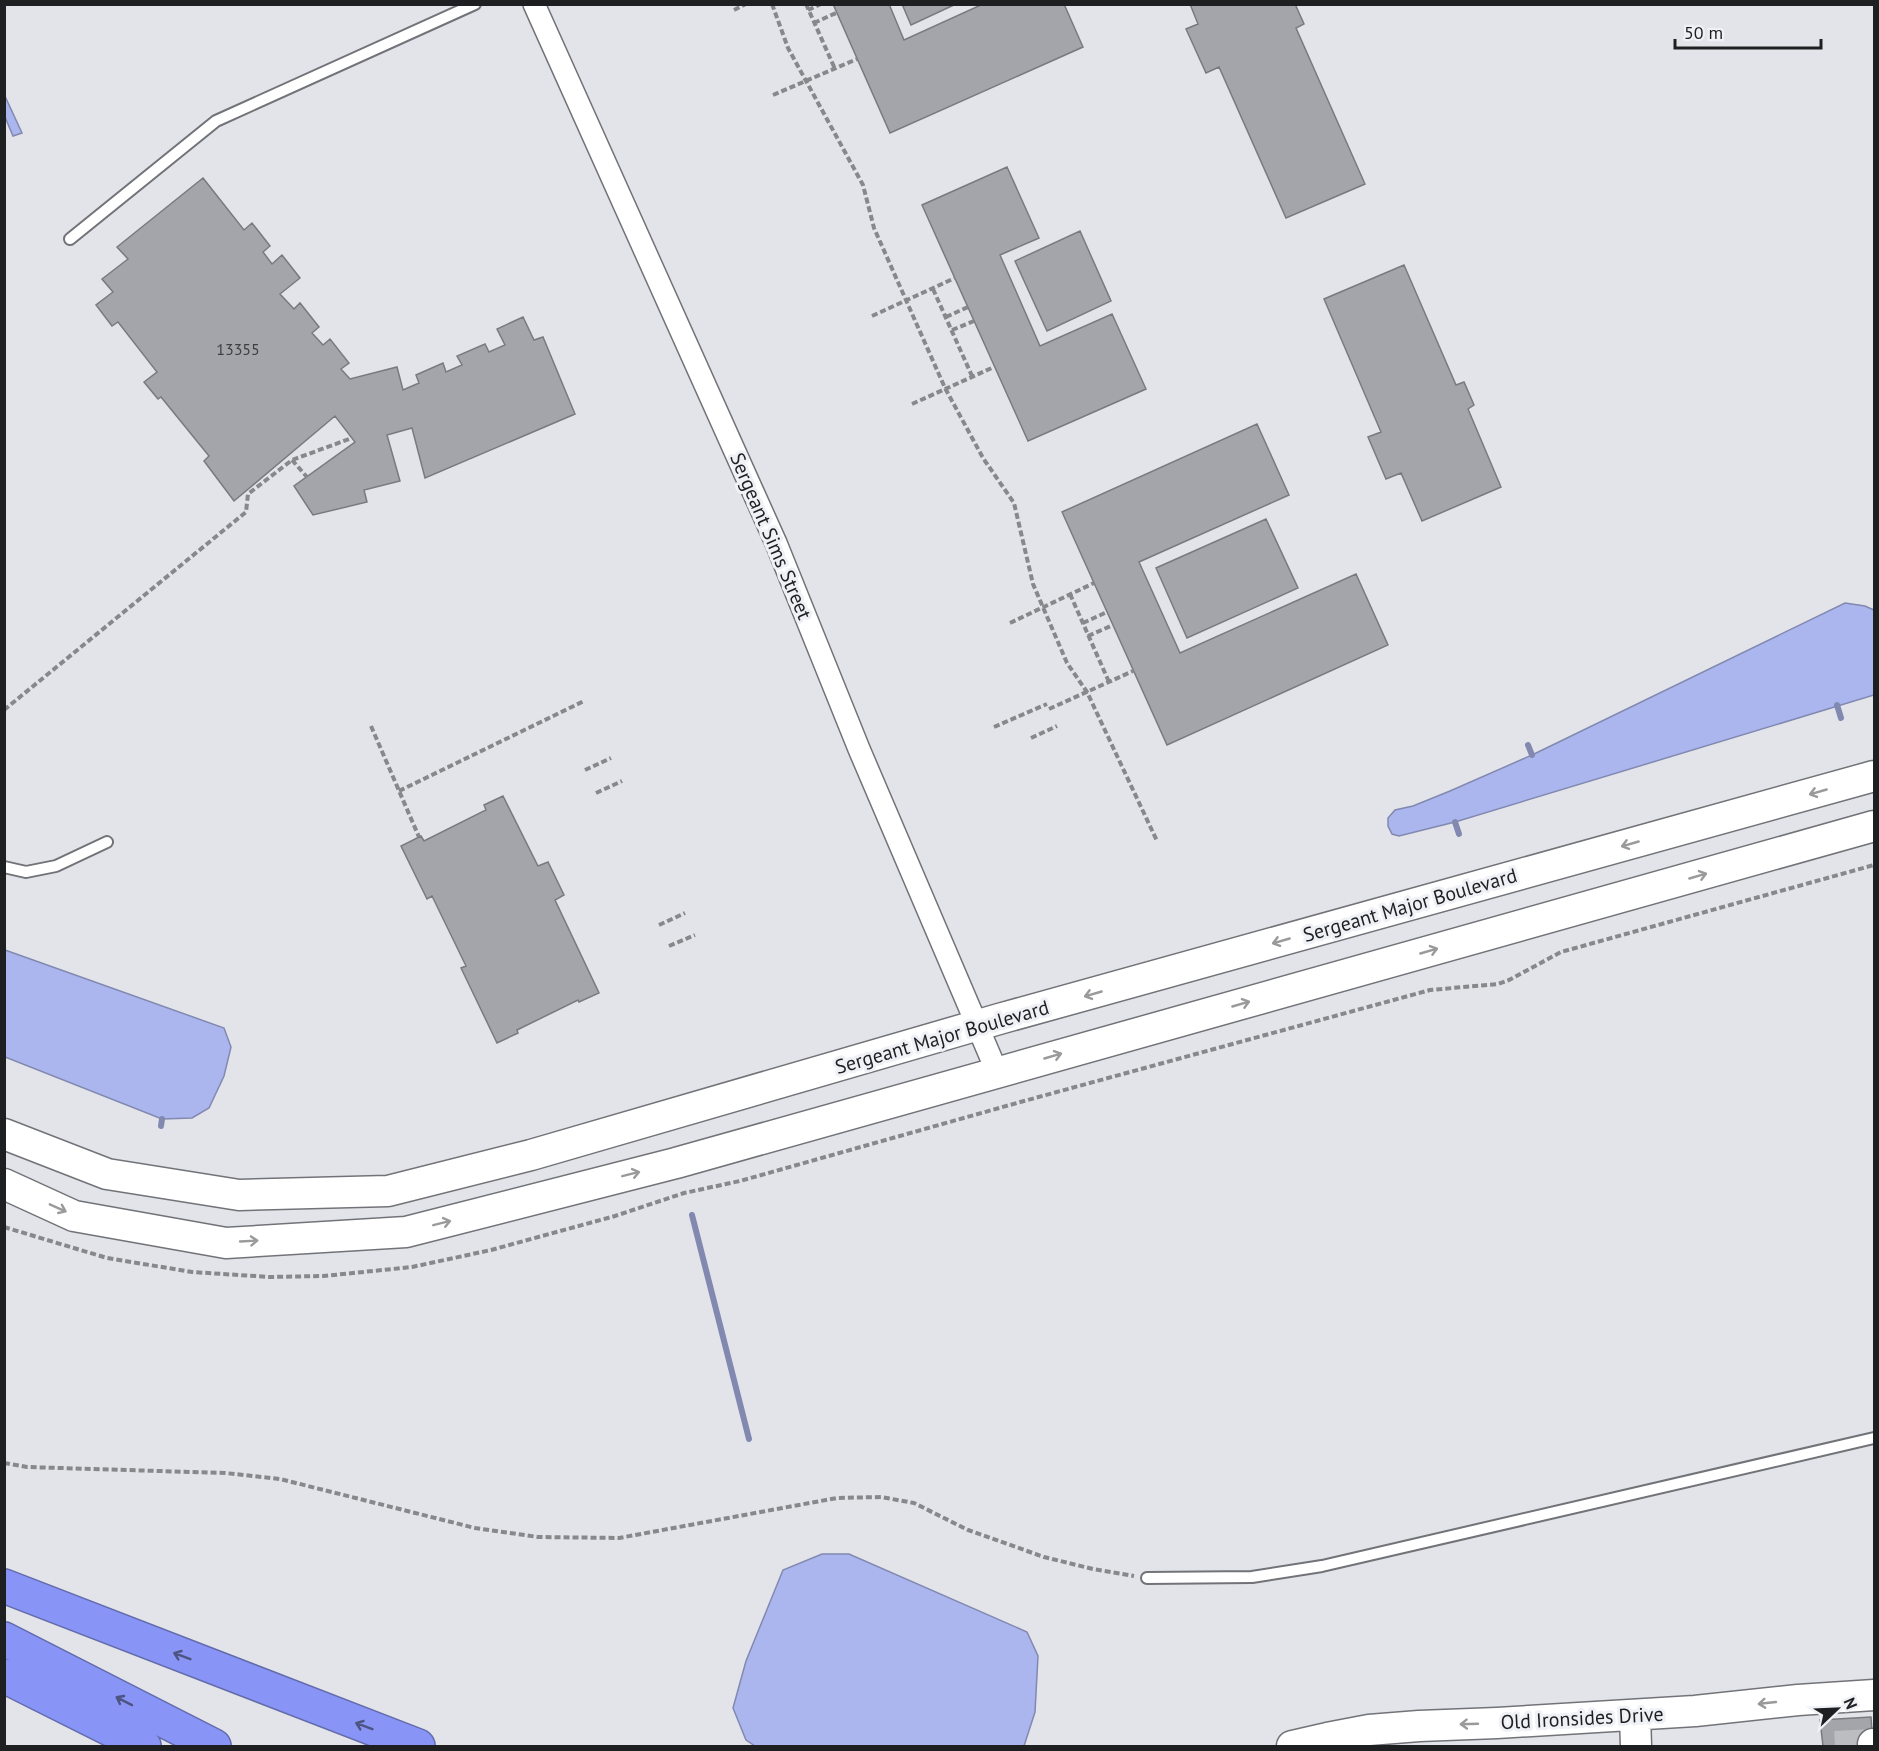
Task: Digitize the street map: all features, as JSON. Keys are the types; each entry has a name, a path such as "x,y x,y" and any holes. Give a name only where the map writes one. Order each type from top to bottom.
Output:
{"highway":[{"path":"4,1586 418,1746"},
{"path":"4,1639 214,1746"},
{"path":"4,1676 144,1746"}],"street":[{"name":"Sergeant Sims Street","path":"534,4 776,543 859,749 997,1072"},
{"name":"Sergeant Major Boulevard","path":"4,1134 107,1174 239,1195 388,1191 531,1155 978,1026 1875,776"},
{"path":"4,1184 74,1216 226,1243 406,1232 676,1163 1875,826"},
{"name":"Old Ironsides Drive","path":"1292,1746 1369,1730 1695,1711 1798,1700 1875,1695"},
{"path":"1635,1715 1636,1746"}],"lane":[{"path":"70,239 216,121 475,4"},
{"path":"4,867 26,872 56,866 107,842"},
{"path":"1146,1578 1252,1578 1322,1566 1875,1438"}],"path":[{"path":"734,10 746,4"},
{"path":"772,4 788,48 863,185 874,228 945,388 983,458 1014,503 1033,584 1067,663 1087,692 1157,841"},
{"path":"806,4 835,69"},
{"path":"808,10 821,4"},
{"path":"814,23 836,13"},
{"path":"773,95 857,59"},
{"path":"872,316 955,278"},
{"path":"933,289 972,376"},
{"path":"946,317 968,307"},
{"path":"952,330 974,321"},
{"path":"912,404 994,367"},
{"path":"4,710 246,512 248,494 292,460 352,438"},
{"path":"292,460 307,477"},
{"path":"1010,623 1094,583"},
{"path":"1070,594 1109,682"},
{"path":"1083,623 1107,612"},
{"path":"1088,636 1113,626"},
{"path":"994,728 1087,692 1133,671"},
{"path":"399,791 584,701"},
{"path":"371,726 419,837"},
{"path":"1031,738 1057,726"},
{"path":"585,770 611,758"},
{"path":"596,793 622,781"},
{"path":"659,925 685,913"},
{"path":"669,946 695,935"},
{"path":"4,1463 27,1467 225,1473 280,1479 475,1528 538,1537 619,1538 837,1498 881,1497 914,1503 968,1530 1044,1557 1093,1569 1146,1578"}],"water":[{"path":"4,94 22,133 13,136 5,117"},
{"path":"1845,603 1874,610 1874,695 1455,822 1399,836 1392,834 1388,826 1388,818 1395,810 1413,806 1532,755"},
{"path":"5,950 224,1028 231,1047 224,1076 209,1108 192,1118 162,1119 5,1057"},
{"path":"822,1554 849,1554 1027,1632 1038,1656 1035,1712 1024,1746 755,1746 746,1740 733,1708 746,1661 783,1570"}],"building":[{"path":"833,4 889,4 904,40 983,4 1064,4 1083,47 890,133"},
{"path":"902,4 956,4 911,25"},
{"path":"1190,4 1295,4 1304,24 1296,28 1365,184 1286,218 1219,67 1206,73 1186,29 1198,24"},
{"path":"1007,167 1039,238 1000,255 1040,346 1112,314 1146,389 1028,441 922,205"},
{"path":"203,178 244,230 252,223 270,246 263,252 272,264 282,255 300,278 280,294 294,309 300,303 319,327 312,333 323,345 330,339 349,363 341,369 350,379 397,367 403,390 419,383 416,375 443,363 446,372 462,365 457,356 485,344 489,352 505,345 497,329 523,317 534,340 543,337 575,414 425,478 412,428 387,435 400,481 364,490 367,502 313,515 294,486 355,442 335,416 234,501 204,461 209,456 161,397 158,399 144,382 157,372 118,322 112,326 96,305 113,292 102,279 128,259 117,247"},
{"path":"1080,231 1111,301 1047,331 1015,261"},
{"path":"1404,265 1456,385 1464,382 1474,405 1468,409 1501,487 1422,521 1401,473 1386,479 1368,437 1381,432 1324,299"},
{"path":"1257,424 1289,495 1139,562 1180,653 1356,574 1388,645 1167,745 1062,512"},
{"path":"1266,519 1298,588 1187,638 1156,568"},
{"path":"503,796 538,866 548,862 564,895 555,900 599,993 579,1002 578,1000 517,1030 518,1033 497,1043 461,968 466,966 432,896 427,899 401,846 421,836 424,841 486,810 484,805"},
{"path":"1871,1717 1873,1746 1823,1746 1820,1720"}],"waterway":[{"path":"1837,705 1841,718"},
{"path":"1528,745 1532,755"},
{"path":"1455,822 1459,834"},
{"path":"161,1126 162,1119"},
{"path":"692,1215 749,1439"}],"tunnel":[{"path":"1835,1746 1873,1744"}]}
